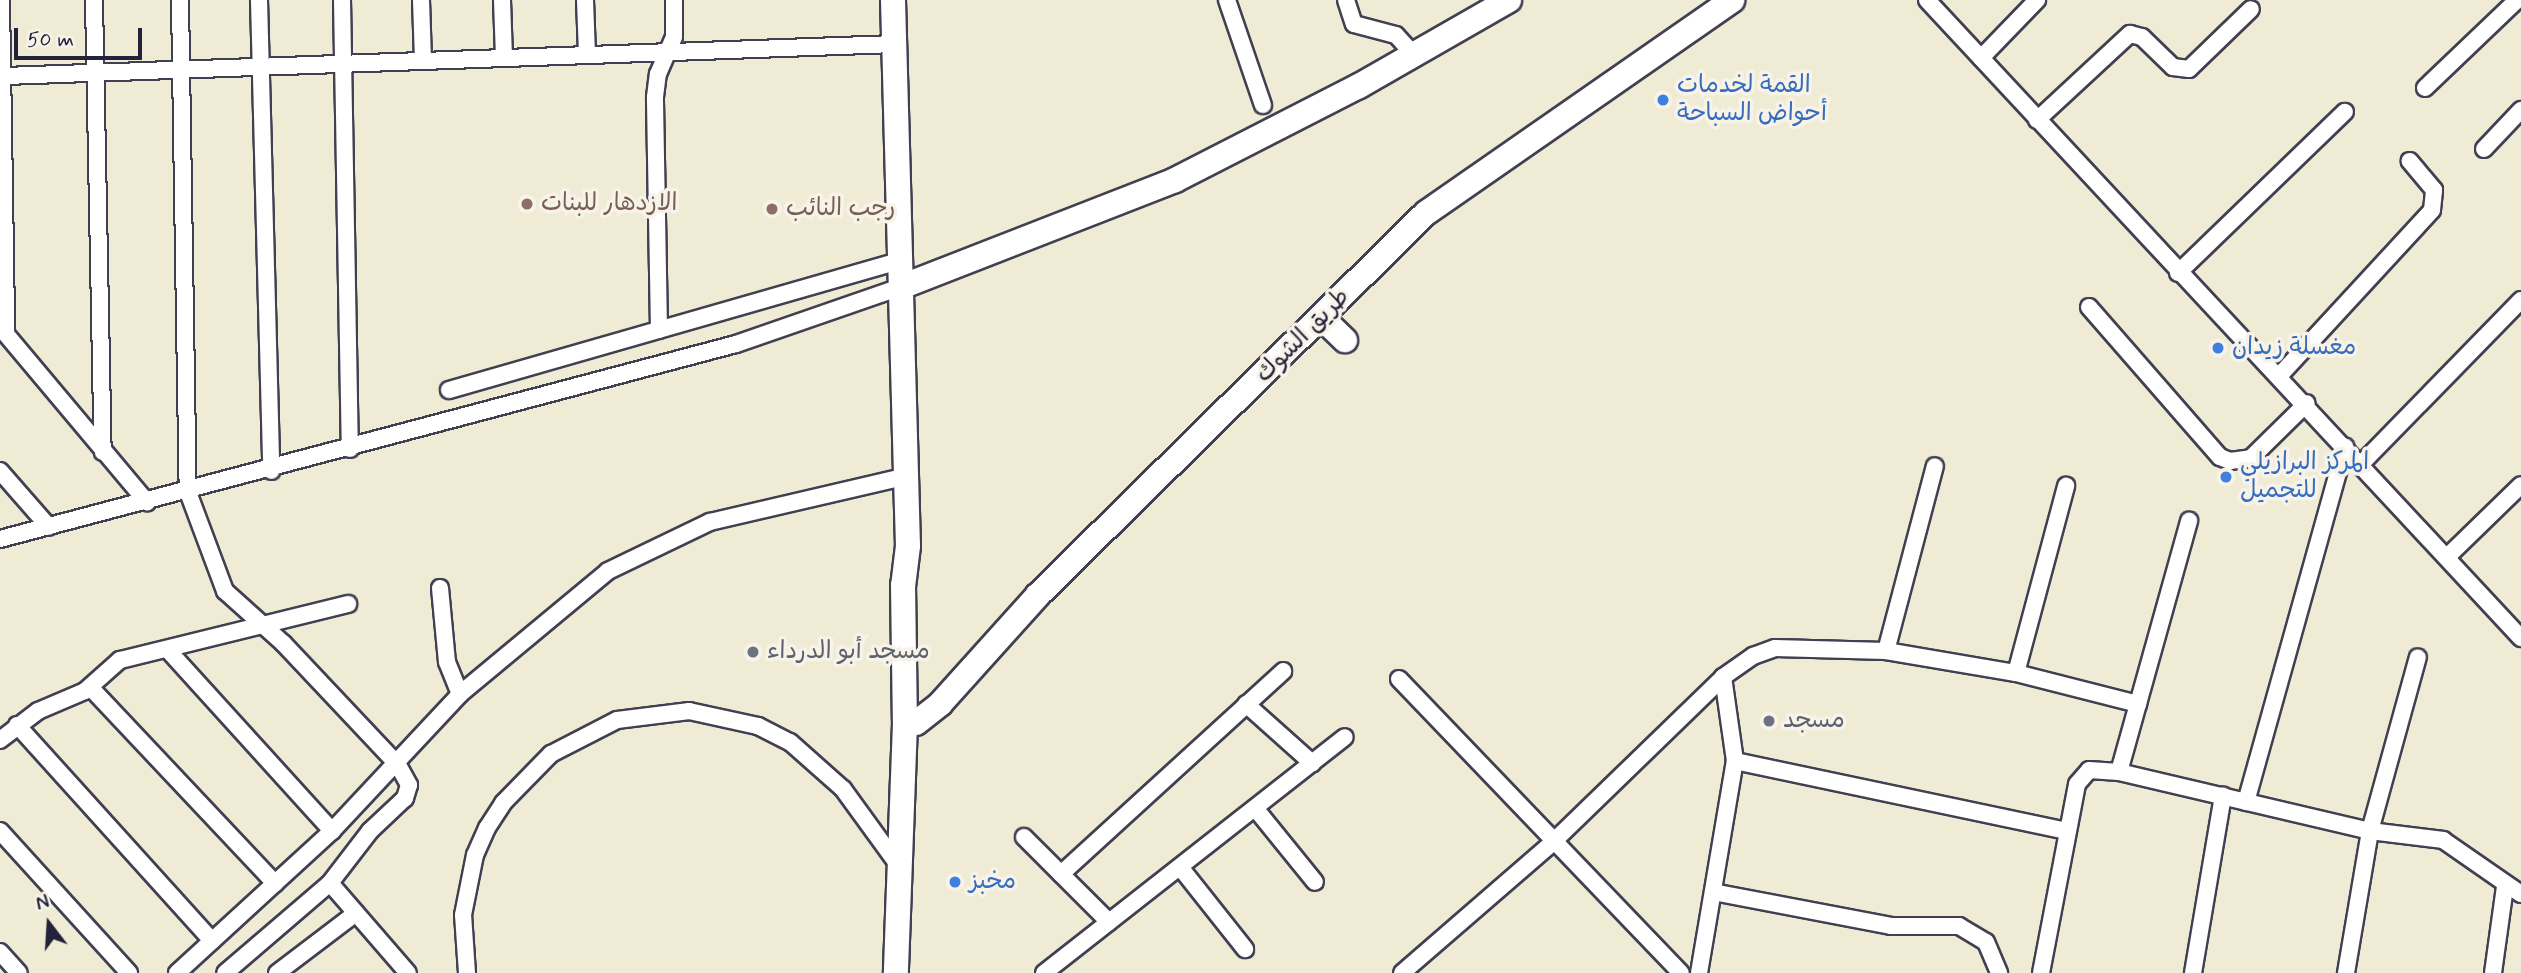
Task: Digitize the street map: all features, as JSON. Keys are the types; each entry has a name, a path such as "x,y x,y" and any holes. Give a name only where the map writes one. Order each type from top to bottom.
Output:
{"main road":[{"path":"893,0 908,546 903,585 911,723 912,862 899,913"},
{"path":"901,287 1175,180 1415,56 1509,0"},
{"name":"طريق الشوك","path":"911,723 940,704 1038,595 1322,318 1406,232 1454,191 1732,0"},
{"path":"1322,318 1345,340"},
{"path":"896,973 899,866 911,723"}],"street":[{"path":"1,0 5,75 3,330 147,502"},
{"path":"94,0 103,452"},
{"path":"180,0 188,492 226,591 398,765 407,778 405,798 370,831 330,883 225,973"},
{"path":"259,0 271,471"},
{"path":"342,0 350,449"},
{"path":"421,0 423,61"},
{"path":"502,0 504,58"},
{"path":"585,0 587,55"},
{"path":"659,330 655,97 667,52 674,37 674,0"},
{"path":"1227,0 1263,105"},
{"path":"1346,0 1354,24 1396,35 1415,56"},
{"path":"1927,0 2178,273 2280,375 2521,638"},
{"path":"1981,58 2037,0"},
{"path":"2425,88 2517,0"},
{"path":"2037,120 2130,34 2142,37 2173,67 2189,69 2250,9"},
{"path":"5,75 895,44"},
{"path":"2484,149 2521,110"},
{"path":"2178,273 2345,112"},
{"path":"2280,375 2432,210 2434,190 2410,161"},
{"path":"449,390 900,261"},
{"path":"0,539 271,471 736,344 901,287"},
{"path":"2361,464 2521,300"},
{"path":"2089,307 2220,457 2230,461 2251,458 2306,403"},
{"path":"2246,802 2345,447"},
{"path":"1886,651 1935,466"},
{"path":"0,471 49,527"},
{"path":"177,973 332,831 398,765 460,694 584,587 657,544 737,515 906,476"},
{"path":"2447,557 2521,485"},
{"path":"2016,673 2066,486"},
{"path":"2119,772 2189,521"},
{"path":"440,587 447,662 460,694"},
{"path":"0,740 17,725 90,687 114,663 348,604"},
{"path":"1402,973 1552,843 1723,677 1753,656 1775,648 1886,651 2016,673 2138,704"},
{"path":"167,649 332,831"},
{"path":"2346,973 2370,831 2418,657"},
{"path":"1061,874 1283,671"},
{"path":"1699,973 1735,761 1723,677"},
{"path":"1399,679 1671,970"},
{"path":"90,687 275,883"},
{"path":"1246,704 1312,763"},
{"path":"467,973 465,902 487,828 503,803 551,754 617,720 690,711 747,722 790,742 843,789 899,866"},
{"path":"17,725 212,941"},
{"path":"1044,973 1062,968 1109,922 1345,737"},
{"path":"1735,761 2067,831"},
{"path":"2041,973 2067,831 2081,775 2090,770 2119,772 2370,831 2443,840 2505,886 2521,894"},
{"path":"2193,973 2223,796"},
{"path":"1255,808 1315,882"},
{"path":"0,831 129,973"},
{"path":"1024,837 1109,922"},
{"path":"1180,867 1245,949"},
{"path":"330,883 408,973"},
{"path":"2493,973 2505,886"},
{"path":"1713,892 1891,926 1959,926 1986,943 1999,973"},
{"path":"277,973 356,913"},
{"path":"0,952 19,973"}],"place":[{"name":"القمة لخدمات أحواض السباحة","path":"1663,100"},
{"name":"الازدهار للبنات","path":"527,204"},
{"name":"رجب النائب","path":"772,209"},
{"name":"مغسلة زيدان","path":"2218,348"},
{"name":"المركز البرازيلي للتجميل","path":"2226,477"},
{"name":"مسجد أبو الدرداء","path":"753,652"},
{"name":"مسجد","path":"1769,721"},
{"name":"مخبز","path":"955,882"}]}
